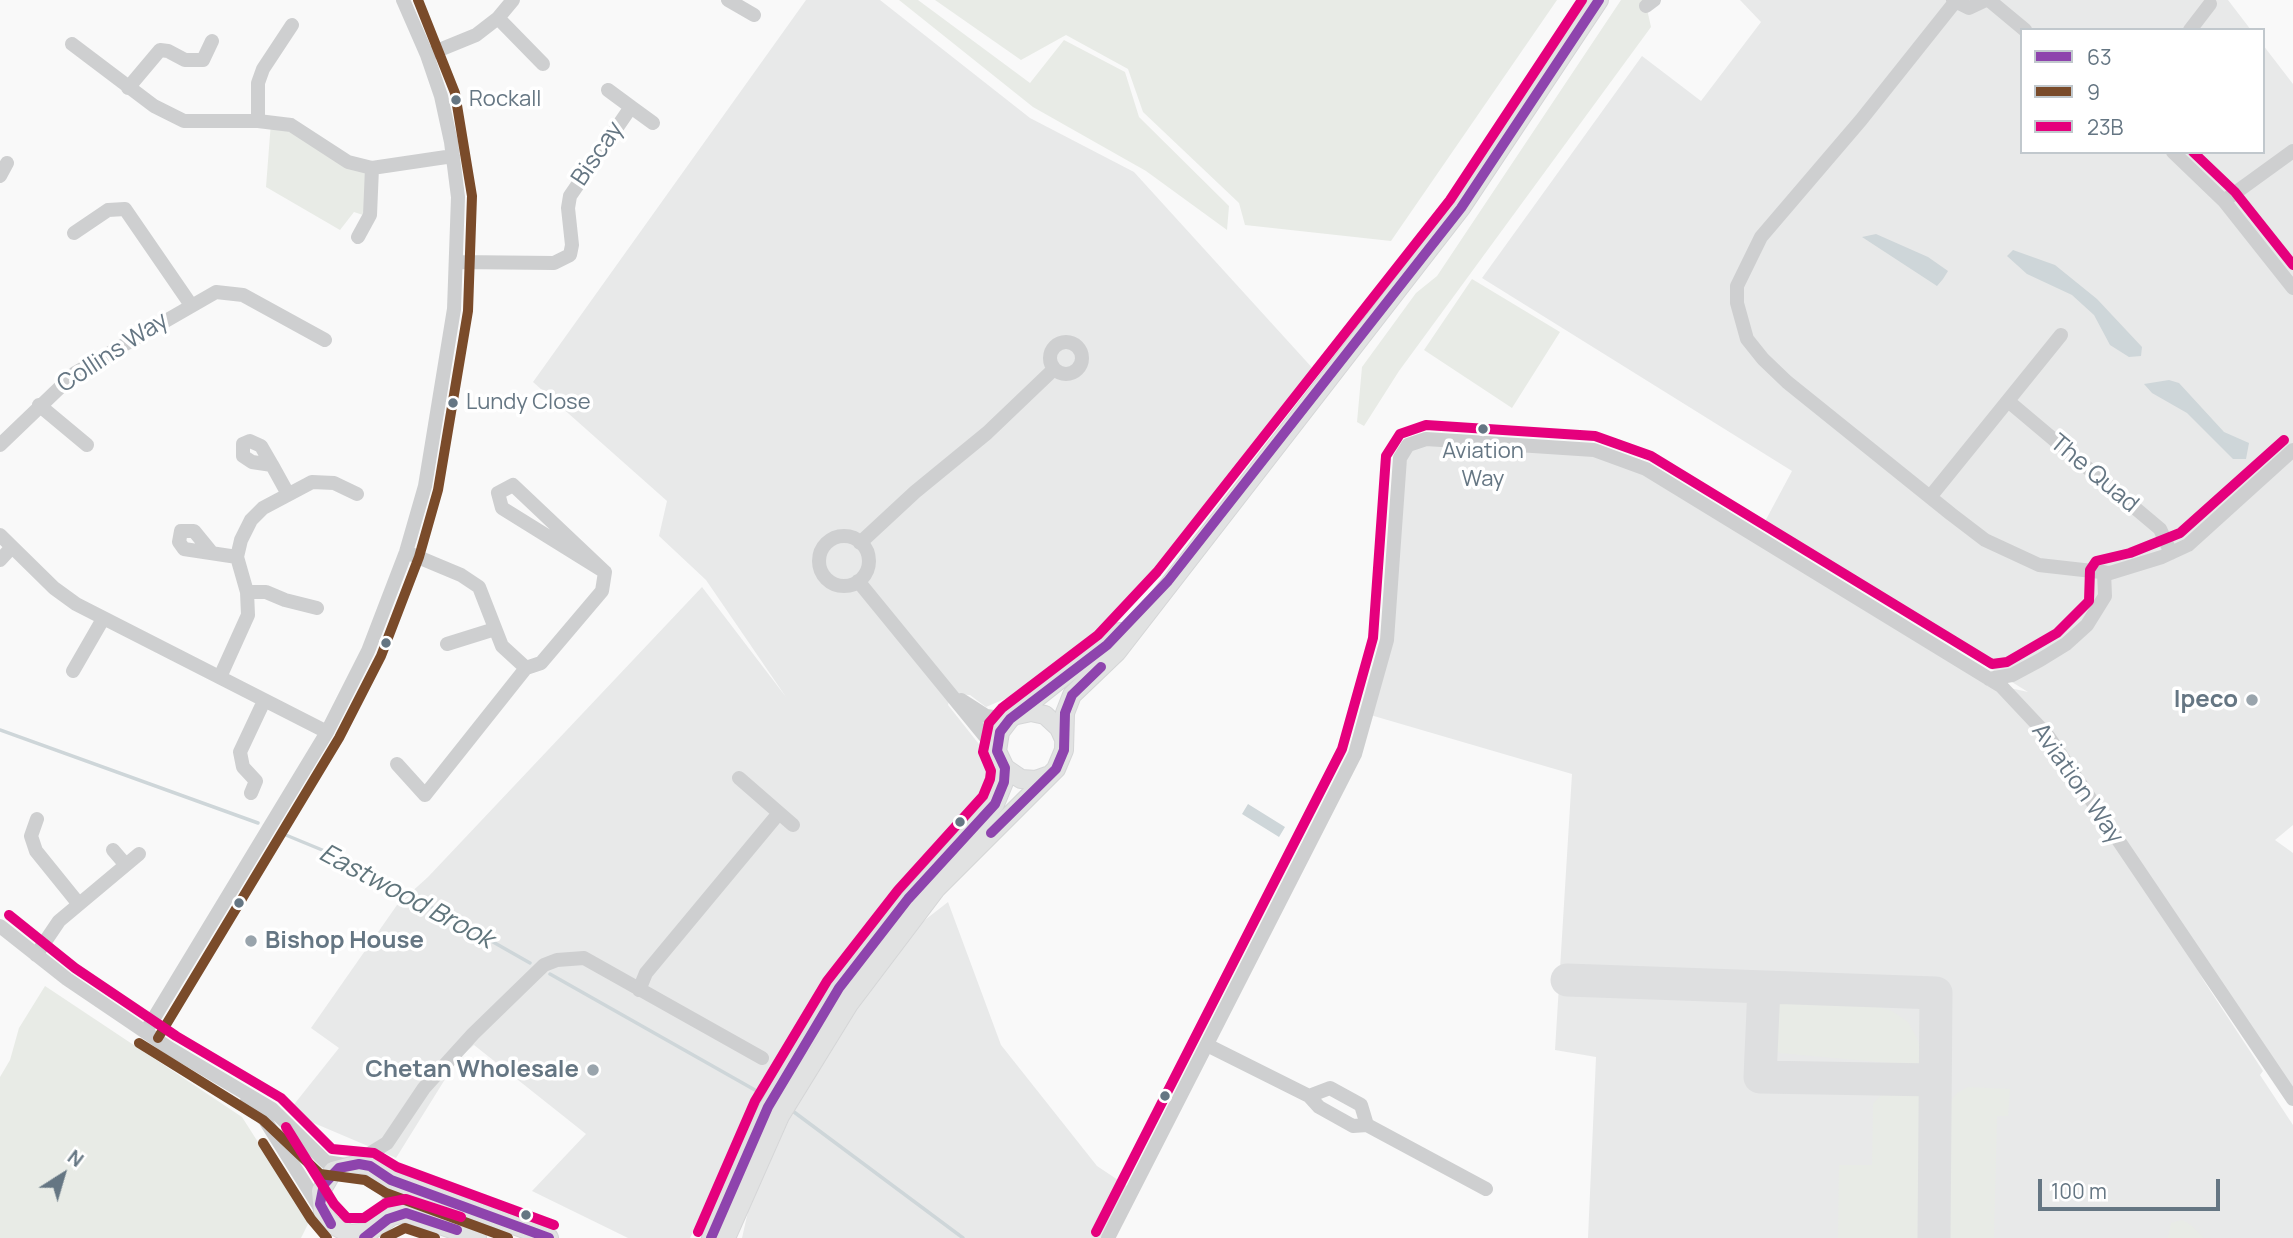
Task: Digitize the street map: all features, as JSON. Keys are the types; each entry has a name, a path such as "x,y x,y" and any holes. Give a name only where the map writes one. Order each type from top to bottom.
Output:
{"main road":[{"path":"726,1238 779,1116 849,1004 936,889 1062,760 1065,713 1072,695 1116,652 1168,581 1461,208 1599,0"},
{"path":"711,1238 754,1135 804,1042 839,988 894,916 995,804 1004,782 1005,768 997,751 1000,732 1014,717 1107,645 1168,581"},
{"path":"1014,717 1031,712 1045,715 1059,728 1064,741"},
{"path":"1005,768 1028,780 1049,775"},
{"path":"477,1238 414,1214 399,1214 366,1235 350,1234 328,1225 319,1198 333,1171 349,1165 370,1166 384,1176 550,1238"},
{"path":"384,1176 392,1196 391,1207 384,1222"}],"street":[{"path":"146,1031 327,732 368,651 406,552 434,444 449,355 457,262 458,197 441,96 428,55 403,0"},
{"path":"428,55 476,35 498,18 513,0"},
{"path":"728,0 754,15"},
{"path":"2022,28 1987,0 1969,8 1954,1 1861,120 1761,237 1737,286 1741,323 1747,339 1763,359 1985,540 2014,555 2066,570 2104,572 2134,567 2188,545 2293,450"},
{"path":"2192,28 2210,4"},
{"path":"498,18 543,64"},
{"path":"258,121 258,83 263,69 292,25"},
{"path":"128,88 160,50 185,60 203,60 212,41"},
{"path":"72,44 164,113 191,124 258,121 291,125 348,162 372,168 453,156"},
{"name":"Biscay","path":"608,90 653,123"},
{"name":"Biscay","path":"457,262 543,264 565,260 572,245 568,208 570,196 631,107"},
{"path":"2224,201 2293,151"},
{"path":"2175,154 2224,201 2293,288"},
{"path":"358,237 370,215 372,168"},
{"name":"Collins Way","path":"74,233 108,210 125,209 191,305"},
{"name":"Collins Way","path":"3,438 75,373 216,292 233,291 325,340"},
{"path":"1930,497 2061,335"},
{"path":"860,543 915,492 987,433 1054,369"},
{"name":"The Quad","path":"2008,401 2161,529 2171,553"},
{"name":"Collins Way","path":"39,405 87,445"},
{"name":"Aviation Way","path":"1108,1238 1355,754 1387,640 1400,458 1408,446 1426,439 1594,450 1646,469 2001,686 2048,736 2293,1099"},
{"path":"272,465 288,494"},
{"path":"220,677 246,622 247,592 237,556 251,520 263,508 320,481 334,483 357,494"},
{"path":"513,485 605,572 502,508 498,493 513,485"},
{"path":"0,535 64,597 103,620 327,732"},
{"path":"848,537 860,543 868,563 858,582 836,585 824,576 819,562 823,547 834,538 848,537"},
{"path":"0,560 12,547"},
{"path":"406,552 471,580 482,594 502,646 526,668"},
{"path":"212,553 237,556"},
{"path":"397,764 425,795 526,668 541,663 602,591 605,572"},
{"path":"1989,678 2012,675 2040,660 2066,644 2087,625 2105,596 2104,572"},
{"path":"858,582 997,751"},
{"path":"247,592 266,592 285,600 317,607"},
{"path":"73,671 103,620"},
{"path":"447,644 495,629"},
{"path":"951,694 986,716 1014,717"},
{"path":"251,793 256,781 243,767 240,752 264,701"},
{"path":"739,778 793,825"},
{"path":"639,990 646,973 779,813"},
{"path":"37,818 31,836 36,851 78,903"},
{"path":"113,850 125,864"},
{"path":"36,955 59,921 139,853"},
{"path":"0,926 36,955 146,1031 272,1109 326,1162 349,1165 387,1143"},
{"path":"384,1176 382,1167 387,1143 424,1088 539,970 565,958 584,958 762,1058"},
{"path":"1207,1045 1309,1096 1319,1107 1353,1126 1367,1125 1486,1189"},
{"path":"222,1079 265,1120 328,1225"},
{"path":"1309,1096 1331,1088 1361,1105 1367,1125"}],"shaded area":[{"path":"806,0 880,0 1030,118 1134,172 1316,372 1196,524 1105,628 1026,690 986,707 970,695 951,694 948,705 986,753 991,775 982,794 917,871 783,1047 690,1238 628,1238 532,1191 586,1134 474,1045 457,1060 396,1158 288,1112 339,1048 311,1028 397,905 428,877 702,587 786,697 706,580 659,536 667,501 533,382"},
{"path":"899,0 918,0 1030,83 1064,40 1125,72 1139,117 1229,206 1227,230 1146,171 1033,107"},
{"path":"935,0 1557,0 1391,241 1245,225 1239,203 1143,112 1128,69 1066,35 1021,60"},
{"path":"1621,0 1645,0 1651,27 1399,371 1364,426 1357,422 1362,367 1416,293 1437,276"},
{"path":"1740,0 2228,0 2249,28 2020,28 2020,154 2265,154 2265,48 2293,84 2293,825 2275,840 2293,853 2293,1099 2200,975 2263,1071 2260,1075 2293,1125 2293,1238 1588,1238 1596,1057 1555,1050 1572,774 1367,714 1387,640 1408,445 1594,450 1646,469 2001,686 2028,692 1762,527 1792,471 1482,278 1642,56 1701,101 1761,22"},
{"path":"271,122 372,168 363,215 354,212 340,230 266,187"},
{"path":"1876,234 1928,257 1948,271 1937,286 1862,237"},
{"path":"2013,250 2055,265 2097,299 2142,347 2141,356 2129,357 2110,345 2094,315 2072,295 2027,274 2007,256"},
{"path":"1472,279 1560,332 1512,408 1424,350"},
{"path":"2169,380 2179,383 2224,432 2249,443 2246,459 2233,459 2187,413 2152,393 2144,384"},
{"path":"1248,804 1285,827 1279,837 1242,814"},
{"path":"948,902 1001,1045 1097,1166 1133,1190 1108,1238 742,1238 752,1194 801,1092 853,1006 912,930"},
{"path":"45,986 242,1117 309,1222 301,1238 0,1238 0,1077 10,1060 19,1028"},
{"path":"1779,1001 1873,1005 1892,1011 1908,1022 1917,1038 1922,1053 1921,1066 1780,1053 1769,1043 1770,1008"},
{"path":"1888,1087 1914,1088 1921,1099 1918,1238 1838,1238 1839,1165 1872,1165 1873,1104"},
{"path":"1968,1087 2010,1089 2008,1116 1997,1116 1994,1238 1949,1238 1949,1103 1957,1093"},
{"path":"2182,1220 2204,1238 2168,1238 2171,1223"}],"waterway":[{"name":"Eastwood Brook","path":"0,730 258,823"},
{"name":"Eastwood Brook","path":"281,833 356,864 530,963"},
{"name":"Eastwood Brook","path":"550,974 762,1094"},
{"name":"Eastwood Brook","path":"794,1112 963,1238"}],"taxiway":[{"path":"1567,980 1936,993 1934,1238"},
{"path":"1764,987 1760,1077 1935,1080"}],"transit line":[{"name":"9","path":"158,1038 339,738 381,656 419,557 438,490 468,311 472,196 455,93 418,0"},
{"name":"23B","path":"698,1232 755,1101 827,981 898,890 983,796 991,771 983,752 989,723 1002,708 1098,635 1157,572 1450,200 1582,0"},
{"name":"63","path":"711,1238 768,1107 839,988 908,899 995,804 1004,782 1005,768 997,751 1000,732 1010,719 1107,645 1168,581 1461,208 1599,0"},
{"name":"23B","path":"2195,154 2235,192 2293,265"},
{"name":"23B","path":"1096,1232 1342,749 1373,638 1386,456 1400,434 1426,425 1595,436 1651,456 1992,664 2007,662 2057,633 2089,601 2090,570 2096,561 2130,553 2180,533 2284,440"},
{"name":"63","path":"991,833 1056,769 1064,750 1065,713 1072,695 1101,667"},
{"name":"23B","path":"9,915 75,968 176,1036 281,1098 332,1149 374,1153 397,1167 554,1225"},
{"name":"9","path":"139,1043 263,1120 320,1174 365,1180 386,1193 508,1238"},
{"name":"23B","path":"286,1127 334,1204 347,1218 364,1218 386,1203 406,1199 461,1217"},
{"name":"9","path":"263,1143 311,1219 327,1238"},
{"name":"63","path":"331,1224 320,1204 324,1184 339,1168 359,1164 370,1166 391,1180 549,1238"},
{"name":"63","path":"364,1238 388,1219 406,1213 457,1230"},
{"name":"9","path":"385,1238 405,1228 435,1238"}],"place":[{"name":"Rockall","path":"456,100"},
{"name":"Lundy Close","path":"453,403"},
{"name":"Aviation Way","path":"1483,429"},
{"name":"Ipeco","path":"2252,700"},
{"name":"Bishop House","path":"251,941"},
{"name":"Chetan Wholesale","path":"593,1070"}]}
